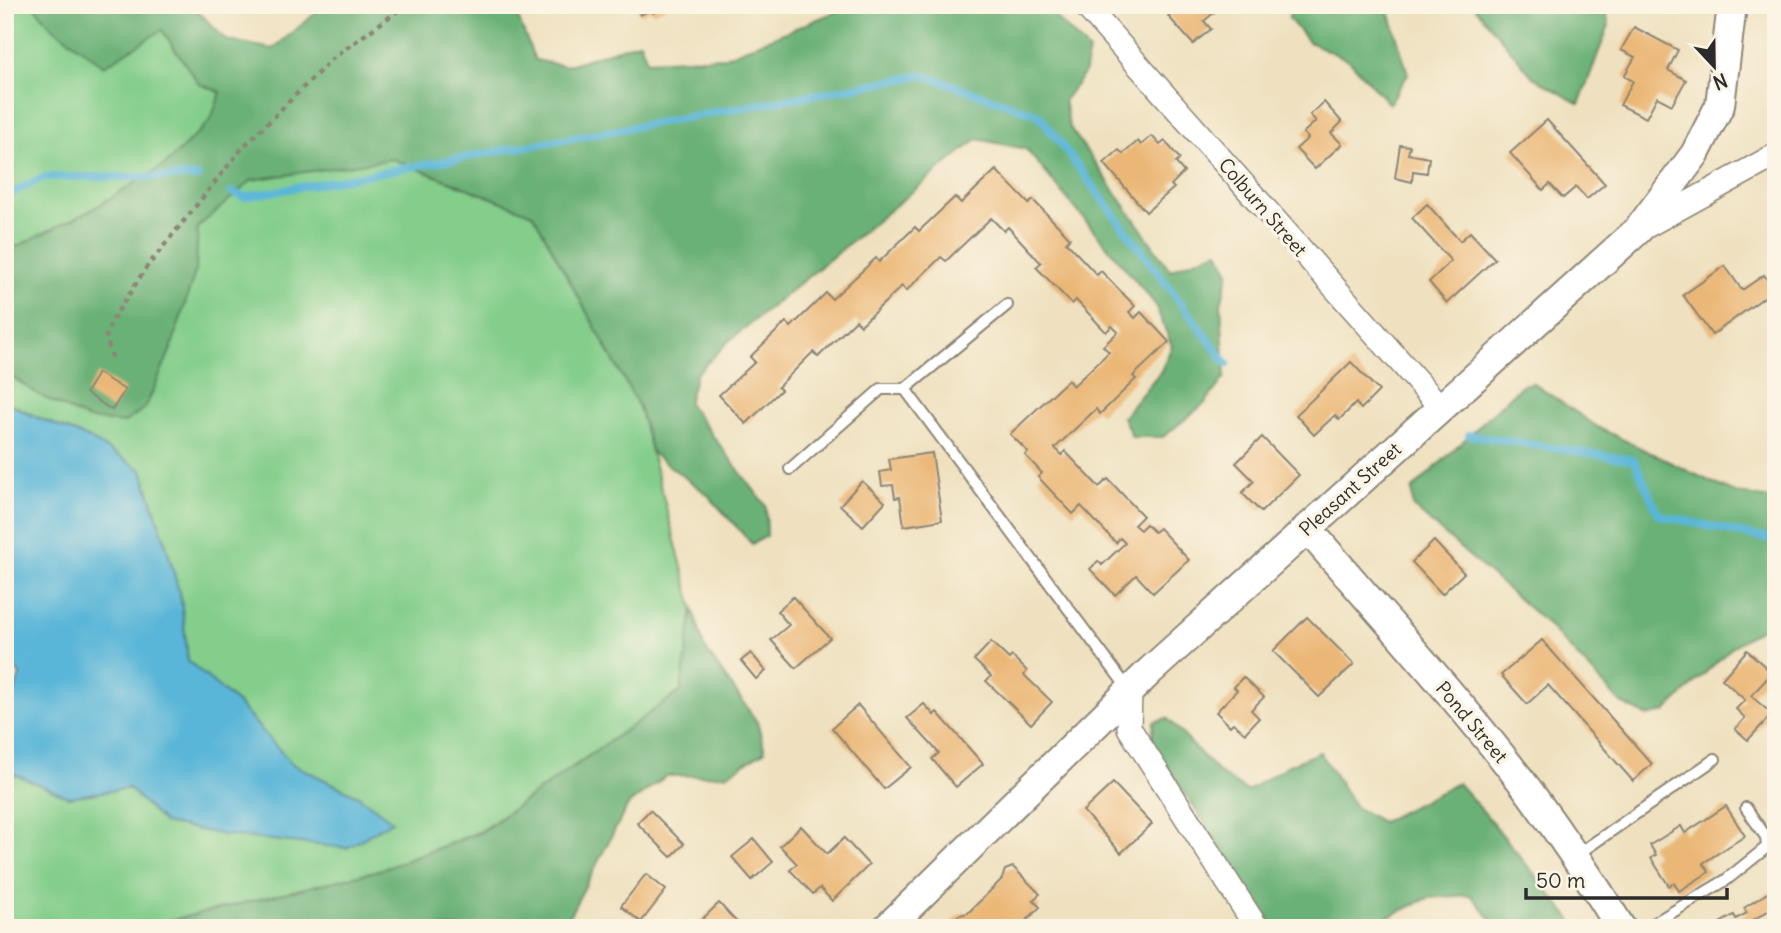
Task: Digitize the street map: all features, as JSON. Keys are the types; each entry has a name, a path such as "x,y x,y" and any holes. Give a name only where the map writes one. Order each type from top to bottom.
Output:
{"street":[{"name":"Colburn Street","path":"1085,5 1441,408"},
{"name":"Pleasant Street","path":"887,928 1130,692 1307,528 1638,230 1695,155 1720,105 1732,5"},
{"path":"1638,230 1776,155"},
{"name":"Pond Street","path":"1307,528 1528,790 1621,928"},
{"path":"1130,692 1129,729 1257,928"}],"lane":[{"path":"790,469 881,389 905,389 1006,305"},
{"path":"905,389 1130,692"},
{"path":"1575,856 1715,759"},
{"path":"1646,928 1726,880 1767,847 1766,837 1746,808"}],"path":[{"path":"112,358 106,335 113,319 145,268 243,146 334,57 406,5"}],"green space":[{"path":"5,5 33,5 51,26 162,30 199,84 533,214 639,407 693,608 681,691 481,831 384,869 140,928 5,928 5,770 69,797 130,788 164,823 358,796 292,764 238,704 188,661 181,599 142,470 5,401"},
{"path":"33,5 192,5 226,40 273,49 325,5 513,5 535,60 565,66 640,42 647,61 725,57 852,5 1044,5 1089,51 1084,74 1064,100 1069,126 1170,270 1218,251 1229,272 1221,304 1225,377 1205,403 1163,437 1132,437 1123,417 1161,371 1172,346 1155,304 1026,149 977,139 729,341 696,374 688,403 766,506 767,536 752,544 707,494 652,453 639,407 533,214 393,159 252,180 198,227 196,269 171,349 146,407 124,423 87,419 39,395 5,372 5,252 89,211 166,164 210,121 221,92 199,84 162,30 104,66 51,26"},
{"path":"1290,5 1390,5 1388,8 1408,74 1389,104 1349,60 1309,42 1289,19"},
{"path":"1473,5 1604,5 1609,25 1579,104 1533,77"},
{"path":"1533,383 1599,428 1690,472 1735,493 1776,500 1776,619 1732,647 1665,712 1647,716 1621,703 1545,622 1413,507 1412,490 1522,385"},
{"path":"693,608 704,647 757,722 765,751 726,775 666,776 628,805 563,928 140,928 384,869 481,832 681,691"},
{"path":"1167,718 1218,772 1247,791 1289,765 1320,752 1355,807 1382,822 1458,783 1578,928 1494,928 1495,924 1471,895 1428,898 1365,928 1274,928 1152,743 1154,722"}],"water":[{"path":"5,401 90,439 142,470 181,599 188,661 238,704 292,764 358,796 392,821 347,848 225,835 164,823 129,788 69,797 5,770 5,721 20,674 5,658"}],"building":[{"path":"636,5 671,5 640,15"},
{"path":"1181,5 1223,5 1204,21 1211,29 1193,44 1168,16"},
{"path":"1634,27 1678,50 1668,70 1686,80 1672,105 1657,97 1646,118 1620,105 1633,81 1624,76 1635,57 1621,50"},
{"path":"1324,102 1342,122 1331,133 1342,144 1315,169 1296,149 1308,138 1303,133 1316,121 1310,115"},
{"path":"1547,120 1605,184 1587,199 1576,187 1563,198 1550,184 1543,190 1510,153"},
{"path":"1152,136 1160,145 1165,141 1180,159 1176,163 1184,172 1171,185 1174,188 1146,212 1104,163 1119,150 1123,154 1138,141 1141,145"},
{"path":"1400,145 1410,146 1408,154 1429,158 1427,173 1413,171 1412,182 1395,178"},
{"path":"996,170 1029,204 1033,200 1070,238 1066,242 1097,275 1101,271 1135,306 1129,312 1135,318 1141,312 1169,342 1133,376 1136,379 1100,414 1096,409 1055,448 1062,455 1065,451 1099,487 1108,479 1143,516 1134,525 1140,530 1146,524 1154,532 1159,528 1189,560 1153,593 1136,575 1115,595 1090,569 1098,561 1102,565 1125,543 1120,538 1116,543 1081,506 1073,514 1038,477 1042,473 1025,455 1028,452 1010,434 1068,380 1073,386 1109,352 1103,346 1118,332 1112,326 1106,332 1076,300 1072,304 1036,267 1041,263 1008,227 1004,231 991,218 946,261 941,257 906,291 902,286 861,325 856,320 818,357 813,352 778,387 781,390 746,424 719,395 755,362 750,357 786,322 791,327 826,293 832,299 876,258 879,262 915,227 919,231 955,197 961,203"},
{"path":"1427,204 1460,241 1470,232 1495,259 1447,303 1429,282 1451,261 1412,218"},
{"path":"1725,266 1742,290 1764,275 1774,290 1712,335 1683,295"},
{"path":"1351,362 1379,391 1361,409 1356,403 1339,420 1335,415 1314,435 1296,415"},
{"path":"98,373 125,390 112,410 86,393"},
{"path":"1262,437 1299,475 1261,512 1242,493 1254,481 1236,463"},
{"path":"932,453 942,520 904,526 900,497 895,498 893,485 882,486 880,472 891,470 889,459"},
{"path":"862,481 885,502 863,526 840,505"},
{"path":"1434,541 1464,573 1442,594 1412,562"},
{"path":"793,597 830,638 796,668 771,640 789,625 777,611"},
{"path":"1307,617 1354,664 1319,697 1273,651"},
{"path":"1542,640 1652,764 1633,781 1548,685 1527,704 1501,675"},
{"path":"991,642 1009,659 1012,656 1027,671 1024,675 1052,702 1031,724 986,681 991,676 974,660"},
{"path":"1747,650 1772,673 1751,696 1772,714 1748,740 1735,729 1745,718 1736,709 1745,700 1722,679"},
{"path":"751,653 766,671 756,679 741,661"},
{"path":"1243,677 1264,697 1251,710 1259,718 1245,733 1233,723 1230,726 1216,712 1237,690 1234,687"},
{"path":"924,704 934,715 937,712 983,764 956,787 932,759 939,753 907,718"},
{"path":"858,705 911,767 884,789 832,728"},
{"path":"1113,783 1152,824 1121,853 1083,811"},
{"path":"1726,806 1745,836 1703,863 1709,872 1679,891 1674,883 1669,886 1651,858 1656,855 1650,845 1681,826 1685,833"},
{"path":"650,810 684,844 671,857 637,823"},
{"path":"801,826 827,854 844,838 869,865 832,901 820,888 813,894 790,870 797,864 780,846"},
{"path":"754,839 773,862 752,880 732,857"},
{"path":"1013,867 1040,894 1033,900 1040,907 1019,928 954,928 953,922 959,915 968,913 1002,879 1005,870"},
{"path":"646,874 666,890 641,922 621,906"},
{"path":"1769,892 1776,906 1753,920 1758,928 1716,928 1715,926 1734,915 1736,919 1747,913 1744,908"},
{"path":"719,903 742,928 693,928"}],"waterway":[{"path":"232,192 244,197 923,75 1039,115 1227,364"},
{"path":"5,196 45,177 198,177"},
{"path":"1469,435 1634,460 1659,515 1763,538 1776,537"}]}
